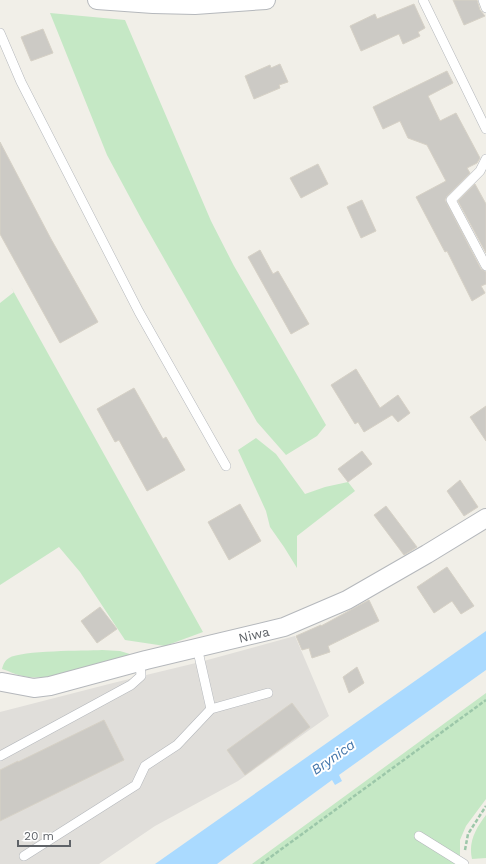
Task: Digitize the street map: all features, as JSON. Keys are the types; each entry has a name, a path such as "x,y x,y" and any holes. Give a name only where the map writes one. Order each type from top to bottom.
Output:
{"street":[{"path":"97,0 195,5 266,0"},
{"name":"Niwa","path":"1,682 34,688 50,686 284,626 347,600 486,518"}],"lane":[{"path":"423,0 486,129"},
{"path":"483,0 486,8"},
{"path":"0,33 21,82 139,312 226,466"},
{"path":"486,159 480,171 451,200 486,266"},
{"path":"197,648 211,709"},
{"path":"0,756 131,685 141,676 140,662"},
{"path":"24,856 136,785 145,766 177,745 211,709 268,692"},
{"path":"418,836 464,864"}],"path":[{"path":"261,864 486,700"},
{"path":"465,854 465,843 468,834 486,806"}],"shaded area":[{"path":"295,636 329,716 238,781 155,826 99,864 0,864 0,712 200,662"}],"green space":[{"path":"50,13 125,20 211,221 234,266 326,425 317,436 286,455 257,422 142,220 107,155"},
{"path":"14,292 203,632 165,646 125,640 80,572 59,547 0,585 0,303"},
{"path":"256,438 276,454 305,494 325,487 348,482 355,491 297,536 297,568 270,527 266,511 238,450"},
{"path":"102,650 120,651 133,655 78,672 49,677 23,676 2,669 6,660 16,655 39,652"},
{"path":"486,693 486,799 466,826 460,840 460,864 252,864"},
{"path":"486,815 486,858 472,859 472,841 479,825"}],"water":[{"name":"Brynica","path":"486,631 486,670 339,775 342,781 335,785 332,780 217,864 155,864"}],"building":[{"path":"453,0 477,0 480,10 485,16 464,25"},
{"path":"414,4 425,28 418,32 420,36 403,44 399,34 361,51 350,26 375,14 377,19"},
{"path":"43,29 53,53 31,61 21,37"},
{"path":"280,64 288,82 279,85 280,88 254,99 245,76 270,65 271,68"},
{"path":"447,71 453,83 428,96 440,121 456,113 480,158 477,163 467,168 470,173 447,196 445,200 481,269 486,272 486,284 481,286 485,293 472,301 447,251 445,252 416,197 446,181 427,145 408,138 400,121 383,129 373,107"},
{"path":"0,142 51,239 98,322 60,343 0,234"},
{"path":"318,164 328,184 301,198 290,178"},
{"path":"475,184 486,204 486,253 458,201"},
{"path":"362,200 376,231 361,238 347,207"},
{"path":"260,250 273,274 278,271 309,324 291,334 248,257"},
{"path":"356,369 380,408 398,395 410,413 398,422 392,415 364,432 358,422 355,424 331,385"},
{"path":"134,388 163,439 166,437 185,470 147,491 119,440 115,442 97,409"},
{"path":"486,406 486,441 470,417"},
{"path":"362,451 372,464 348,482 338,469"},
{"path":"460,480 478,507 464,516 447,491"},
{"path":"240,504 261,541 229,560 208,522"},
{"path":"386,506 417,547 404,555 374,515"},
{"path":"447,567 474,606 461,614 452,601 434,613 417,587"},
{"path":"369,600 379,621 328,646 330,652 312,658 309,648 302,650 296,636 321,626"},
{"path":"100,607 117,629 97,643 81,621"},
{"path":"357,667 364,683 349,693 343,677"},
{"path":"292,703 310,727 245,775 227,750"},
{"path":"104,720 124,760 0,821 0,770"}]}
